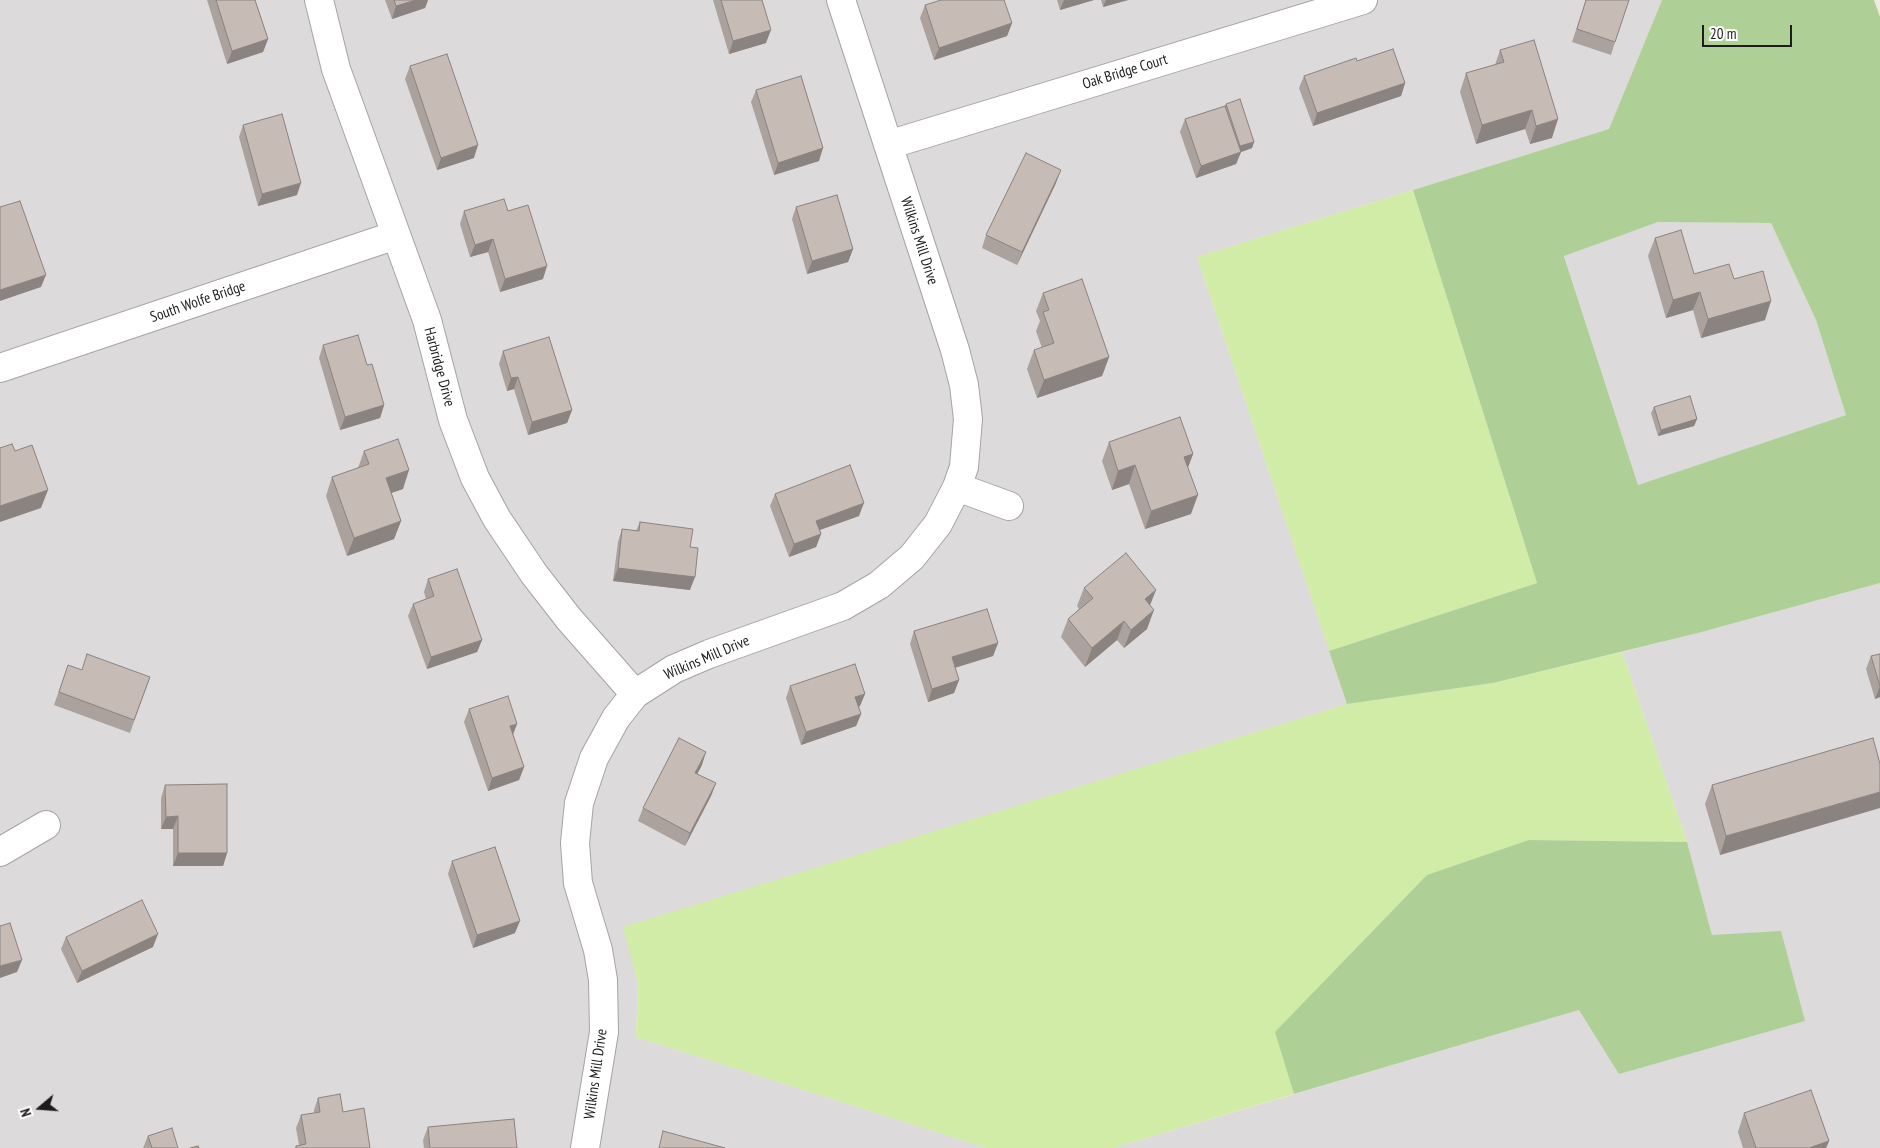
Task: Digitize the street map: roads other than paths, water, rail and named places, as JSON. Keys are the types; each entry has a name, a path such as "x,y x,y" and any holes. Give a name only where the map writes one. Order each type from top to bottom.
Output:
{"street":[{"name":"Harbridge Drive","path":"319,0 336,69 427,320 453,420 475,478 497,519 534,574 569,619 635,694"},
{"name":"Wilkins Mill Drive","path":"585,1148 604,1032 603,980 598,950 578,883 575,843 579,803 594,758 616,718 635,694 674,669 709,654 843,606 879,585 912,557 938,524 957,487 964,467 968,419 964,385 841,0"},
{"name":"Oak Bridge Court","path":"888,145 1363,0"},
{"name":"South Wolfe Bridge","path":"0,368 396,235"},
{"path":"957,487 1009,506"},
{"path":"0,852 46,825"}]}
